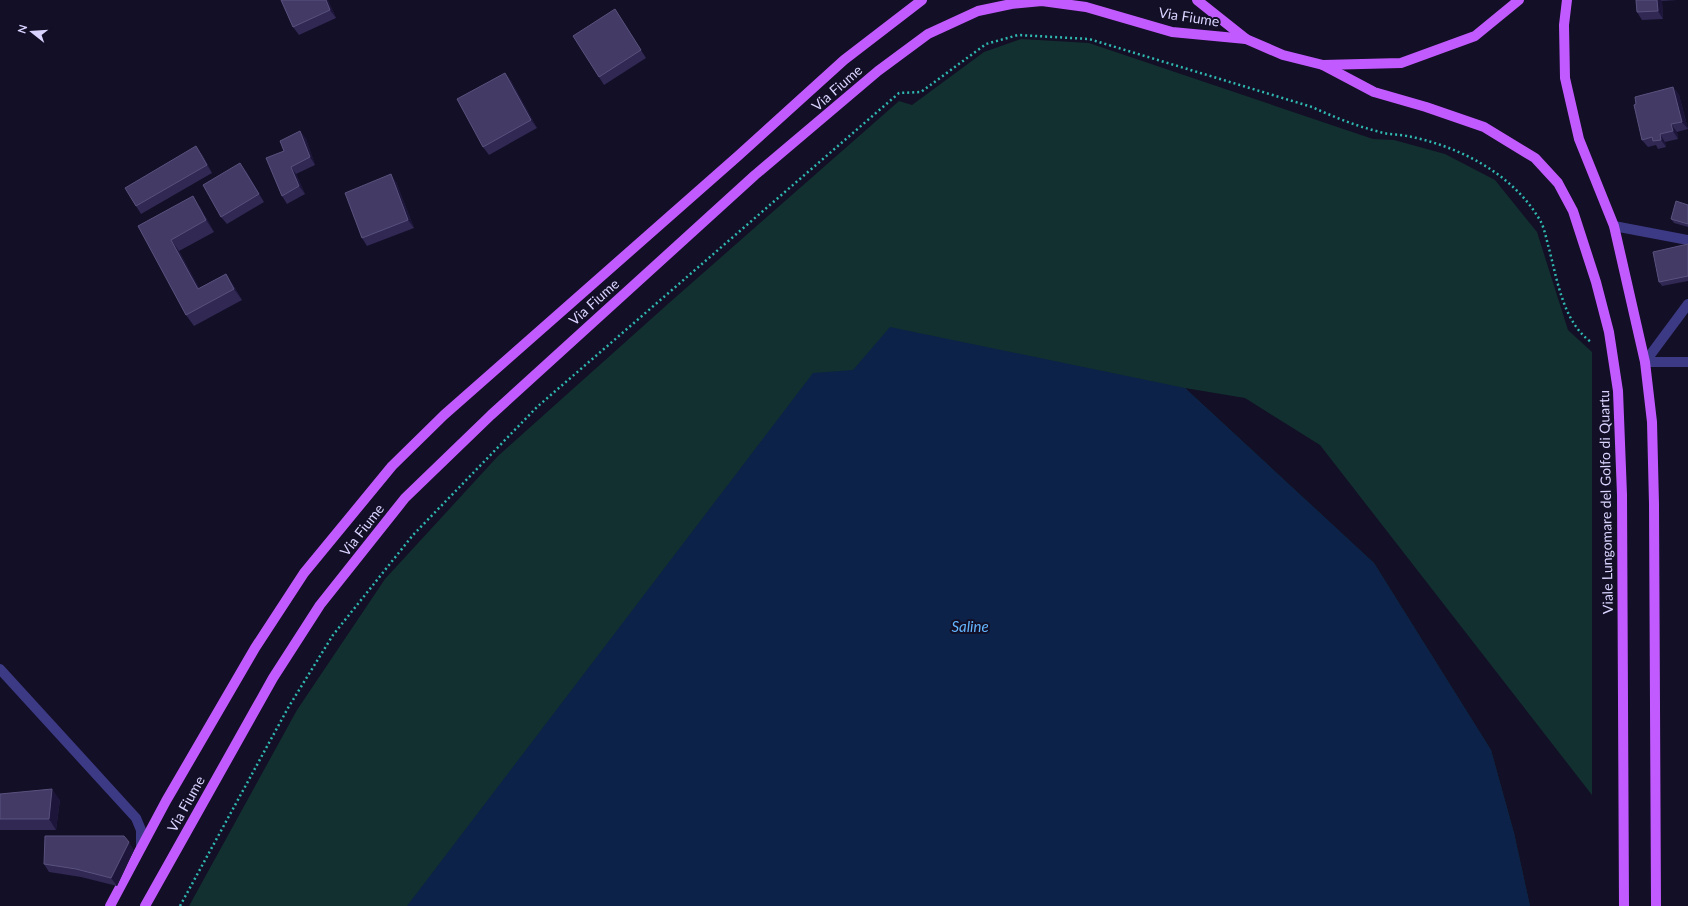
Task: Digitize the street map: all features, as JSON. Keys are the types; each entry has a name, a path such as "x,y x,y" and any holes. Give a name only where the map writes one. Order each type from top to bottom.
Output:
{"main road":[{"name":"Via Fiume","path":"110,906 141,847 259,641 304,573 392,466 444,415 738,156 844,60 904,12 922,0"},
{"path":"1197,0 1246,39 1283,55 1322,65 1401,63 1475,36 1519,0"},
{"path":"1567,0 1564,25 1565,78 1579,139 1614,226 1645,362 1652,422 1654,504 1656,906"},
{"name":"Via Fiume","path":"145,906 273,678 320,605 405,498 491,415 755,175 878,71 928,34 978,12 1011,4 1042,1 1086,7 1172,32 1246,39"},
{"name":"Viale Lungomare del Golfo di Quartu","path":"1322,65 1374,92 1426,107 1484,127 1535,158 1558,183 1573,211 1596,282 1605,318 1618,391 1622,495 1624,906"}],"street":[{"path":"1614,226 1688,240"},
{"path":"1645,362 1688,304"},
{"path":"1645,362 1688,362"},
{"path":"0,669 136,818 141,830 141,847"}],"path":[{"path":"180,906 288,708 333,635 413,535 536,407 825,156 899,93 921,92 986,44 1018,35 1089,39 1312,107 1342,121 1382,133 1407,136 1455,150 1490,168 1521,193 1541,222 1566,308 1582,336 1596,346"}],"green space":[{"path":"1021,39 1089,43 1373,139 1394,140 1445,154 1495,180 1537,232 1568,330 1592,352 1592,795 1320,445 1245,398 1185,388 1374,563 1491,750 1514,833 1530,906 189,906 297,710 385,579 498,456 669,303 899,101 912,105 984,52"}],"water":[{"name":"Saline","path":"890,327 1185,388 1374,563 1491,750 1514,833 1530,906 407,906 813,373 853,370"}],"building":[{"path":"281,0 326,0 330,10 293,27"},
{"path":"1636,0 1657,0 1658,11 1637,12"},
{"path":"615,9 641,50 599,77 573,36"},
{"path":"505,73 531,120 483,147 457,99"},
{"path":"1673,87 1682,122 1671,124 1673,131 1660,134 1661,140 1653,141 1652,137 1642,140 1634,105 1636,104 1635,97"},
{"path":"300,131 310,157 291,167 299,186 282,196 266,158 284,151 280,141"},
{"path":"196,146 207,165 136,206 125,188"},
{"path":"240,163 259,194 221,217 203,185"},
{"path":"391,174 408,220 362,238 345,193"},
{"path":"193,196 206,220 171,240 198,289 226,274 234,289 186,315 138,226"},
{"path":"1676,201 1688,205 1688,224 1671,219"},
{"path":"1688,244 1688,276 1659,282 1653,252"},
{"path":"52,789 49,819 0,819 0,794"},
{"path":"45,836 124,836 129,842 111,878 76,869 44,864"}]}
